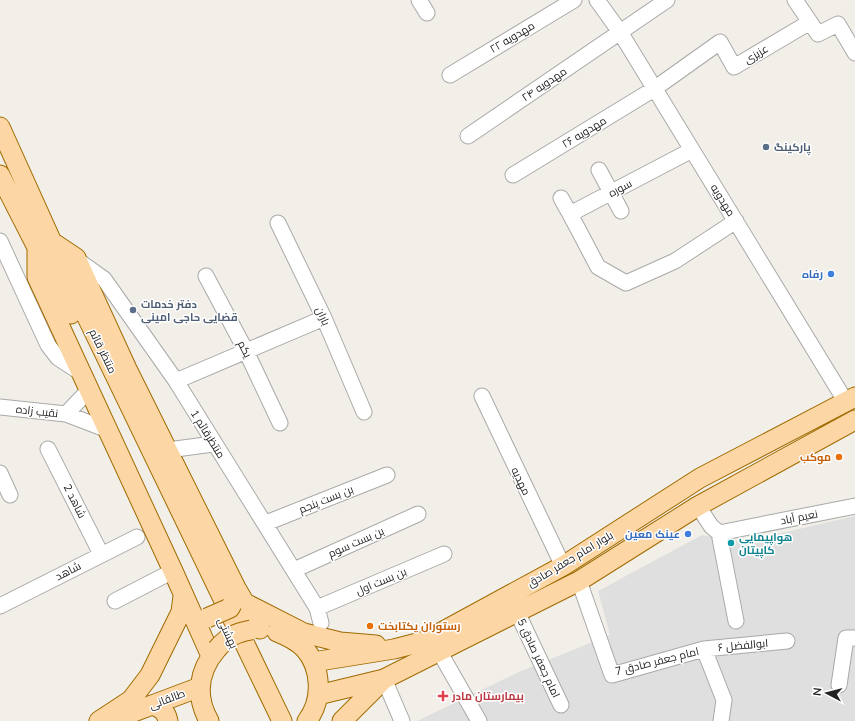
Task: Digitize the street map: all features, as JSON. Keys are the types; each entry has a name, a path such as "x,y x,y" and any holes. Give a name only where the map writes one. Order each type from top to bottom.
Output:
{"main road":[{"name":"منتظر قائم","path":"0,127 44,243 184,545"},
{"name":"منتظر قائم","path":"0,175 44,243 211,572"},
{"path":"214,653 186,602 37,278 44,243 76,258 127,368 168,450 237,599 255,630"},
{"name":"بلوار امام جعفر صادق","path":"318,695 384,679 432,646 563,566 700,478 851,399"},
{"name":"بلوار امام جعفر صادق","path":"313,662 394,649 432,646 517,612 579,581 698,506 855,420"},
{"name":"بهشتی","path":"184,545 270,721"},
{"name":"بهشتی","path":"211,572 282,721"},
{"path":"186,602 197,616 207,618 230,608 237,599"},
{"path":"237,599 304,632 340,642 378,646 432,646"},
{"path":"99,721 131,700 150,675 186,602"},
{"path":"209,721 200,700 200,687 203,671 214,653 226,639 238,632 255,630 276,631 291,638 304,649 313,662 318,678 318,695 312,714 307,721"},
{"path":"335,659 330,667 330,673 336,682 349,688"},
{"path":"342,721 384,679"},
{"name":"طالقانی","path":"112,721 200,687"},
{"path":"152,705 161,709 167,715 168,721"}],"street":[{"path":"419,0 427,13"},
{"name":"مهدویه ۲۲","path":"450,75 574,0"},
{"name":"مهدویه","path":"597,0 620,32 736,221 851,399"},
{"name":"مهدویه ۲۴","path":"468,136 667,0"},
{"path":"795,0 818,34 838,24 855,53"},
{"name":"عزیزی","path":"654,89 720,42 734,67 810,22"},
{"name":"مهدویه ۲۶","path":"513,175 654,89"},
{"name":"سوره","path":"570,214 692,150"},
{"path":"598,170 621,211"},
{"path":"561,198 598,267 626,283 675,261 736,221"},
{"name":"باران","path":"278,223 324,318 364,412"},
{"path":"0,241 48,345 58,358 81,373"},
{"name":"منتظرقائم 1","path":"76,258 104,279 176,381 213,444 266,523 317,608 321,623"},
{"name":"یکم","path":"206,276 246,351 280,424"},
{"path":"176,381 324,318"},
{"name":"نقیب زاده","path":"3,407 66,414 89,390"},
{"path":"0,394 3,407"},
{"name":"مهديه","path":"482,396 563,566"},
{"path":"66,414 108,430"},
{"path":"168,450 213,444"},
{"name":"شاهد 2","path":"48,449 101,554"},
{"path":"0,473 10,495"},
{"name":"بن بست پنجم","path":"266,523 387,475"},
{"path":"698,506 712,526 719,533 736,621"},
{"name":"نعیم آباد","path":"719,533 855,506"},
{"name":"بن بست سوم","path":"294,570 418,514"},
{"name":"شاهد","path":"0,606 137,537"},
{"name":"بن بست اول","path":"317,608 444,554"},
{"path":"115,601 173,571"},
{"name":"امام جعفر صادق 7","path":"579,581 612,675 704,649"},
{"name":"امام جعفر صادق 5","path":"517,612 561,705"},
{"path":"840,685 850,638"},
{"name":"ابوالفضل ۶","path":"721,721 724,700 704,649 787,641"},
{"path":"432,646 479,721"},
{"path":"384,679 402,721"}],"shaded area":[{"path":"855,516 855,721 417,721 521,671 610,635 598,591 702,535 743,542"}],"place":[{"name":"پارکینگ","path":"766,147"},
{"name":"رفاه","path":"831,274"},
{"name":"دفتر خدمات قضایی حاجی امینی","path":"133,310"},
{"name":"موکب","path":"839,457"},
{"name":"عینک معین","path":"688,534"},
{"name":"هواپیمایی کاپیتان","path":"731,543"},
{"name":"رستوران یکتابخت","path":"370,626"},
{"name":"بیمارستان مادر","path":"443,696"}]}
